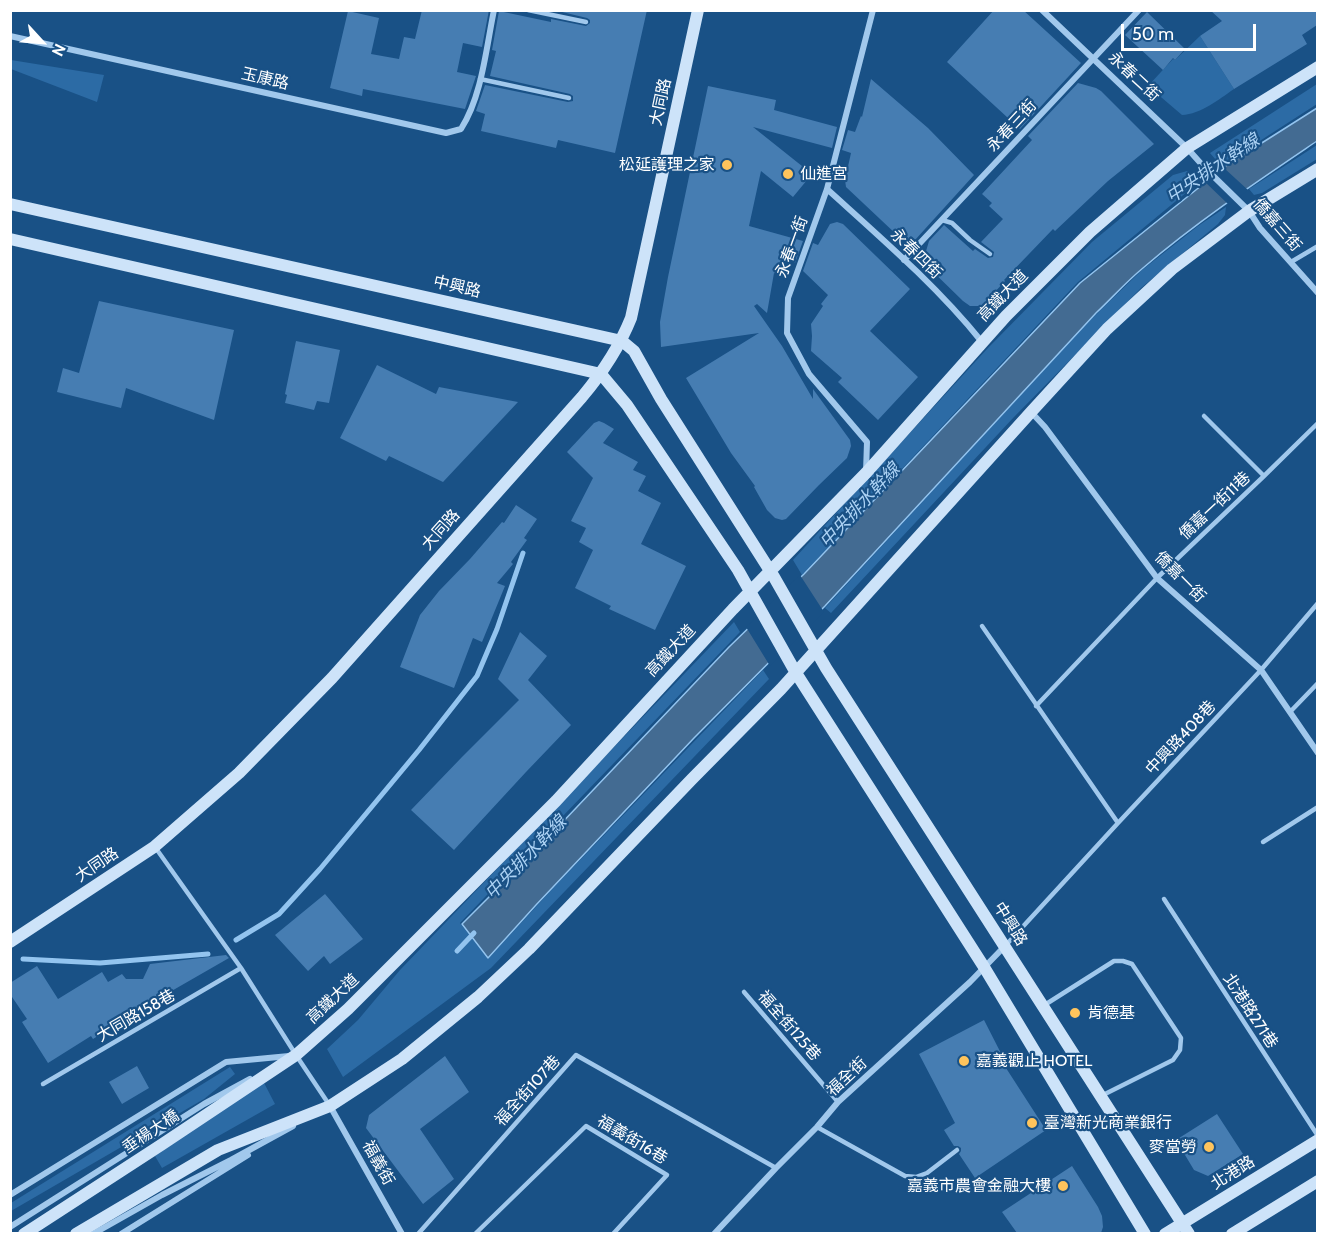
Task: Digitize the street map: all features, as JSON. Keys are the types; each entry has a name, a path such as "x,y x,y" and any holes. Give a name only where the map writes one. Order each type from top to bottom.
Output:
{"street":[{"name":"玉康路","path":"10,36 446,133 461,129 470,114 480,79 494,10"},
{"name":"大同路","path":"10,942 154,847 239,773 332,678 602,374 622,341 632,318 698,10"},
{"name":"永春一街","path":"866,472 867,442 809,374 787,333 788,298 827,189 873,10"},
{"name":"永春二街","path":"1042,10 1187,148 1204,167"},
{"name":"永春三街","path":"904,260 1139,10"},
{"name":"高鐵大道","path":"296,1055 348,1009 556,801 752,595 1006,316 1090,232 1187,148 1317,67"},
{"name":"僑嘉三街","path":"1204,167 1249,211 1260,228 1317,293"},
{"path":"121,1233 330,1106 402,1059 478,997 529,949 796,673 1107,329 1172,269 1249,211 1317,169"},
{"name":"永春四街","path":"827,189 904,260 982,342"},
{"name":"中興路","path":"10,204 622,341"},
{"path":"10,239 602,374 627,405 731,561 796,673 984,967 1145,1233"},
{"path":"622,341 634,351 661,399 772,573"},
{"name":"僑嘉一街","path":"1031,412 1045,427 1157,578 1262,670 1317,753"},
{"name":"中興路","path":"772,573 816,651 1186,1228"},
{"name":"福全街","path":"714,1233 817,1127 838,1102 1004,947"},
{"path":"10,1195 226,1062 296,1055"},
{"name":"垂楊大橋","path":"24,1233 72,1204 206,1109 296,1055"},
{"path":"76,1233 218,1150 330,1106"},
{"path":"93,1233 330,1106"},
{"name":"福義街","path":"330,1106 402,1233"},
{"path":"10,1227 206,1109"},
{"name":"北港路","path":"1165,1233 1186,1228 1317,1138"},
{"path":"1232,1233 1317,1181"}],"lane":[{"path":"528,10 586,22"},
{"path":"480,79 569,98"},
{"path":"942,220 952,223 990,254"},
{"path":"1291,262 1317,246"},
{"name":"僑嘉一街11巷","path":"1204,416 1264,476"},
{"name":"僑嘉一街11巷","path":"1157,578 1317,423"},
{"path":"1036,706 1157,578"},
{"name":"中興路408巷","path":"1004,947 1262,670 1317,603"},
{"path":"982,626 1118,823"},
{"path":"1290,712 1317,683"},
{"path":"1263,842 1317,807"},
{"path":"154,847 241,968 330,1106"},
{"name":"北港路271巷","path":"1164,899 1317,1138"},
{"path":"1043,1006 1114,961 1124,961 1132,964 1181,1038 1180,1050 1173,1060 1101,1096"},
{"name":"大同路158巷","path":"43,1084 241,968"},
{"name":"福全街125巷","path":"744,992 838,1102"},
{"name":"福全街107巷","path":"418,1233 576,1055 776,1168"},
{"name":"福義街16巷","path":"475,1233 586,1126 668,1175 613,1233"},
{"path":"817,1127 905,1176 916,1177 927,1173 957,1150"}],"shaded area":[{"path":"1200,36 1234,89 1203,109 1182,115 1148,86 1173,59 1175,60"},
{"path":"11,60 104,75 97,102 11,69"},
{"path":"1317,84 1317,104 1221,166 1210,153"},
{"path":"1317,108 1317,141 1207,218 1125,284 825,606 694,738 488,958 462,924 538,848 729,647 804,574 1080,283 1227,165"},
{"path":"1317,145 1317,159 1262,193 1254,195 1249,189"},
{"path":"1187,171 1199,182 1078,282 802,575 793,560 987,349 1092,242 1173,175"},
{"path":"1226,207 1225,215 1218,224 1141,288 1014,417 831,613 825,608 1081,329 1142,270"},
{"path":"734,622 740,632 460,923 488,959 763,670 769,679 491,968 343,1077 327,1049 358,1020 400,970"},
{"path":"230,1067 235,1074 204,1099 11,1211 11,1203"},
{"path":"263,1081 275,1104 162,1168 155,1156"}],"pier":[{"path":"1224,168 1248,190 1229,205 1204,181"},
{"path":"800,575 824,612 770,666 746,627"}],"building":[{"path":"422,10 489,10 482,47 463,43 457,72 476,76 465,109 363,89 362,96 330,88 348,11 379,18 371,54 399,59 404,37 415,39"},
{"path":"554,10 647,10 615,153 558,140 556,148 481,131 485,114 476,111 485,85 568,102 573,101 573,96 570,94 490,76 496,51 492,50 499,11 551,22 551,19 586,26 590,23 587,18"},
{"path":"994,10 1023,10 1081,63 1020,129 947,62"},
{"path":"1210,10 1317,10 1317,25 1302,35 1307,44 1234,89 1200,36 1222,21"},
{"path":"1147,12 1185,49 1163,70 1125,35"},
{"path":"871,79 928,128 974,175 915,240 897,235 846,187 845,180 851,153 842,150 848,130 855,132 862,117"},
{"path":"1078,83 1101,91 1154,144 1108,181 1055,231 1053,229 982,306 970,306 924,263 929,241 944,225 973,251 975,249 988,258 993,257 994,252 981,242 1003,219 989,206 992,203 982,194 1032,140 1028,136"},
{"path":"708,86 776,100 774,110 837,127 832,148 753,127 812,174 793,197 761,171 749,226 803,241 795,263 786,254 781,275 774,273 767,313 757,304 754,306 782,346 813,399 813,389 850,440 851,446 847,458 786,519 782,520 775,518 767,510 755,486 731,453 686,378 759,333 661,347 660,322 668,277"},
{"path":"837,222 843,224 910,289 870,331 918,377 878,420 838,382 842,378 811,351 811,324 828,295 803,271 813,243 818,245 830,224"},
{"path":"99,301 234,330 214,420 126,388 121,408 57,392 63,368 79,373"},
{"path":"296,341 340,350 329,403 317,401 314,410 285,403"},
{"path":"377,365 436,394 439,387 518,402 443,482 389,456 386,461 340,438"},
{"path":"599,421 614,429 603,443 638,462 633,470 646,476 638,491 661,503 641,544 686,566 655,630 609,609 611,606 575,588 593,550 579,542 586,528 571,521 593,478 567,452 594,423"},
{"path":"516,505 537,519 524,538 527,540 511,562 513,564 497,583 505,586 482,642 473,638 454,688 400,667 420,615 502,522 504,523"},
{"path":"520,632 547,656 528,680 571,725 454,850 411,810 519,700 498,679"},
{"path":"325,894 363,939 330,964 324,956 308,971 275,935"},
{"path":"226,955 229,958 93,1039 91,1036 48,1063 22,1022 27,1019 10,994 10,983 37,966 58,999 102,972 108,982 122,974 126,979 143,979 150,964"},
{"path":"984,1020 1008,1067 1006,1068 1046,1130 975,1178 959,1154 961,1148 954,1146 944,1130 955,1123 919,1054"},
{"path":"445,1056 469,1092 420,1129 454,1179 423,1204 366,1128 369,1115"},
{"path":"137,1066 149,1088 122,1104 109,1082"},
{"path":"1217,1114 1243,1154 1208,1176 1194,1170 1176,1140"},
{"name":"嘉義市農會金融大樓","path":"1072,1166 1102,1216 1101,1233 1017,1233 1002,1212"}],"waterway":[{"path":"236,940 279,914 320,869 477,676 497,629 523,553"},
{"name":"中央排水幹線","path":"457,951 474,933"},
{"path":"23,959 100,963 208,954"}],"place":[{"name":"松延護理之家","path":"727,165"},
{"name":"仙進宮","path":"788,174"},
{"name":"肯德基","path":"1075,1013"},
{"name":"嘉義觀止 HOTEL","path":"964,1061"},
{"name":"臺灣新光商業銀行","path":"1032,1123"},
{"name":"麥當勞","path":"1209,1147"},
{"name":"嘉義市農會金融大樓","path":"1063,1186"}]}
